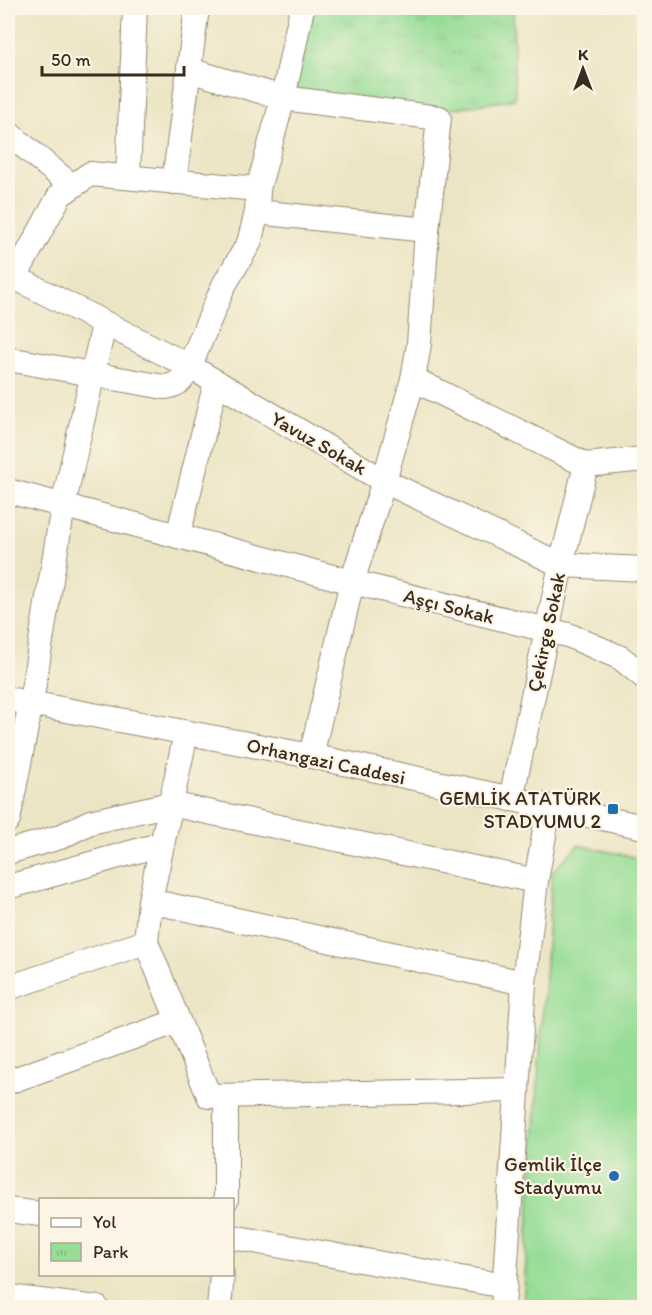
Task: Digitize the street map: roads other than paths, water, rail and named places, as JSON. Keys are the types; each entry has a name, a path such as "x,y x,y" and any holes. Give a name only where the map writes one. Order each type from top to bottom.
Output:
{"street":[{"path":"128,177 135,8"},
{"path":"174,182 197,8"},
{"path":"8,359 164,387 172,386 184,378 224,285 249,243 302,8"},
{"path":"189,70 283,98 439,118 427,231 420,344 413,379 352,582 311,756"},
{"path":"8,133 72,186"},
{"path":"11,276 60,195 90,174 174,182 257,200 427,231"},
{"name":"Yavuz Sokak","path":"11,276 189,366 384,481 561,565 645,569"},
{"path":"8,820 19,700 104,324"},
{"path":"413,379 586,465 645,459"},
{"path":"178,536 216,382"},
{"name":"Çekirge Sokak","path":"511,799 546,631 586,465"},
{"name":"Aşçı Sokak","path":"8,491 352,582 567,635 621,658 645,677"},
{"name":"Orhangazi Caddesi","path":"19,700 311,756 645,827"},
{"path":"186,733 150,901 146,942 209,1096 516,1090"},
{"path":"8,852 60,837 90,822 170,804 536,880"},
{"path":"234,1237 504,1297 524,983 536,880 549,807"},
{"path":"8,887 162,844"},
{"path":"150,901 524,983"},
{"path":"8,988 146,942"},
{"path":"8,1082 178,1021"},
{"path":"226,1096 226,1198"},
{"path":"8,1210 39,1214"},
{"path":"219,1308 222,1276"},
{"path":"8,1297 96,1308"}],"place":[{"name":"GEMLİK ATATÜRK STADYUMU 2","path":"613,809"},
{"name":"Gemlik İlçe Stadyumu","path":"614,1176"}]}
